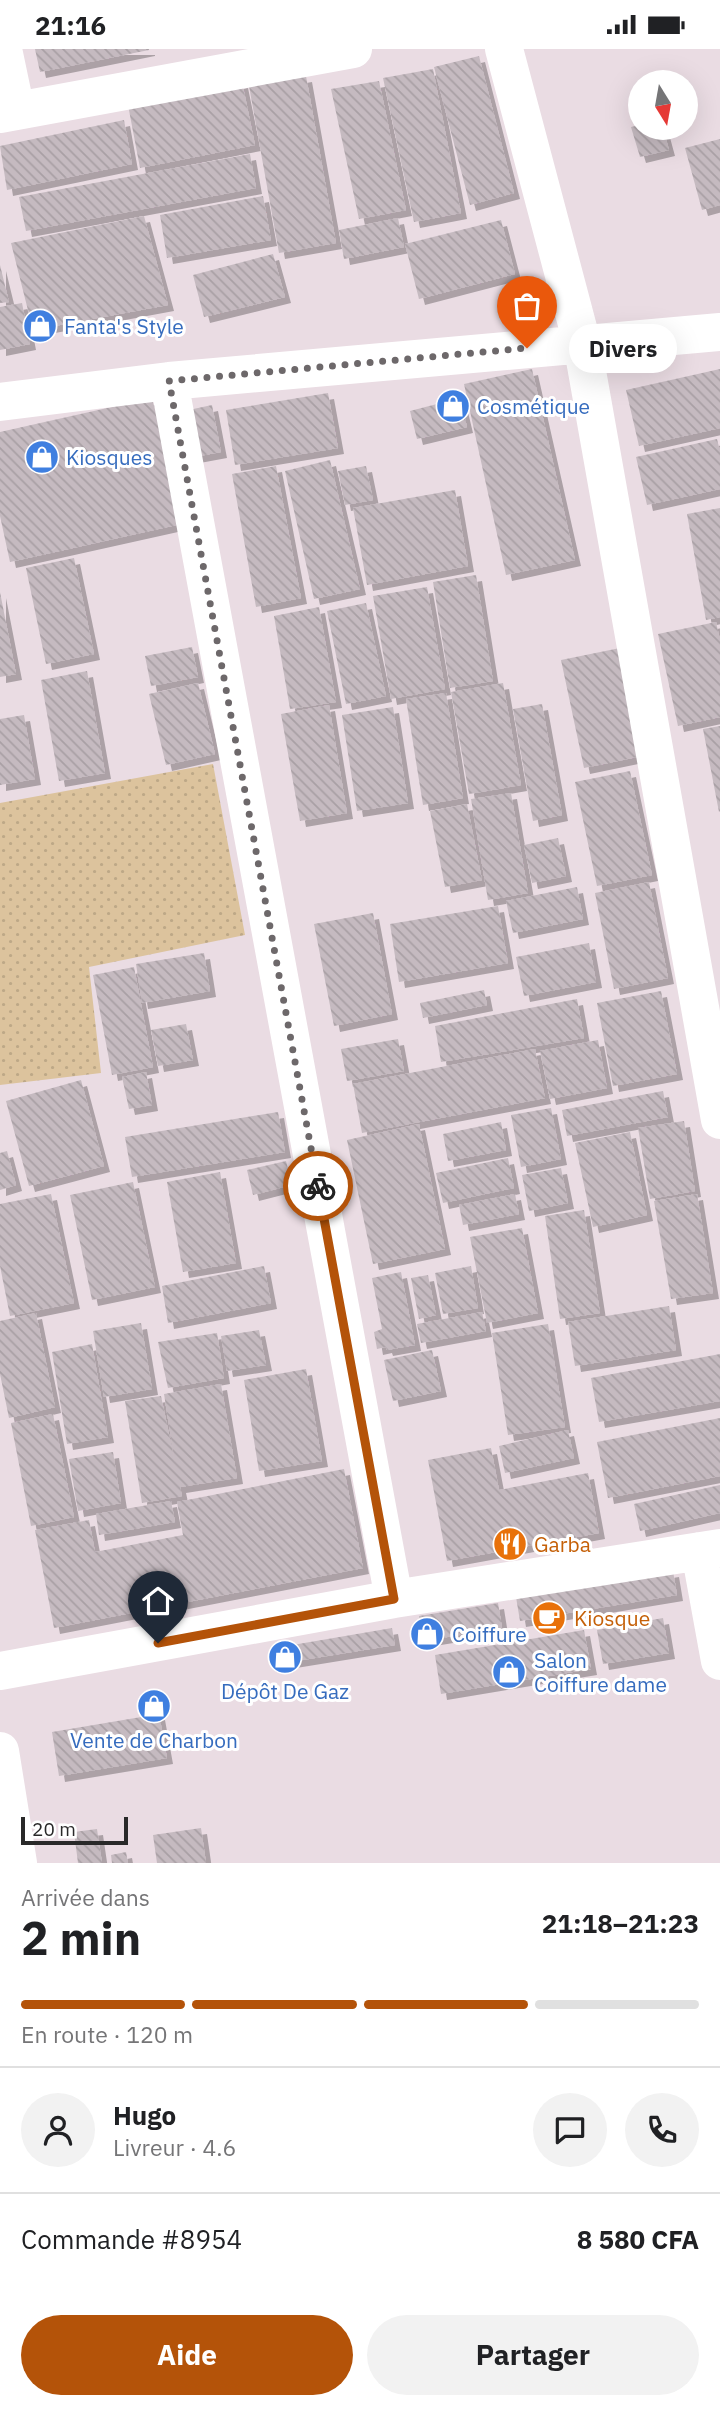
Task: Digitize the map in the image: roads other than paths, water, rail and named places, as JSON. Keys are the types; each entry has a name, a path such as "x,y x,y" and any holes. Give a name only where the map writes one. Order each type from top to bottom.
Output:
{"street":[{"path":"3,49 8,112 353,49"},
{"path":"504,49 582,343 720,1120"},
{"path":"0,402 169,381 720,332"},
{"path":"169,381 394,1599"},
{"path":"0,1671 394,1599 710,1550 720,1661"},
{"path":"0,1751 5,1815 18,1863"}],"place":[{"name":"Fanta's Style","path":"40,326"},
{"name":"Divers","path":"527,348"},
{"name":"Cosmétique","path":"453,406"},
{"name":"Kiosques","path":"42,457"},
{"name":"Garba","path":"510,1544"},
{"name":"Kiosque","path":"549,1618"},
{"name":"Coiffure","path":"427,1634"},
{"name":"Dépôt De Gaz","path":"285,1657"},
{"name":"Salon Coiffure dame","path":"509,1672"},
{"name":"Vente de Charbon","path":"154,1706"}]}
